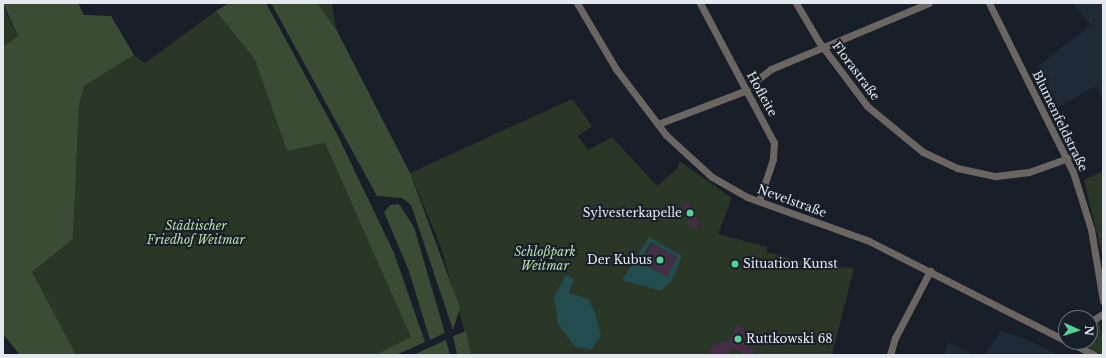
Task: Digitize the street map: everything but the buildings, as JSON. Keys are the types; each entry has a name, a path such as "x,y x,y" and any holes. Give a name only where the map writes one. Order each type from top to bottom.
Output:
{"street":[{"name":"Nevelstraße","path":"577,3 616,69 658,124 700,168 759,201 869,240 1058,336"},
{"name":"Hofleite","path":"700,3 774,143 773,159 759,201"},
{"name":"Florastraße","path":"796,3 825,48 867,106 906,140 938,160 966,171 996,176 1029,172 1068,158"},
{"path":"754,82 771,69 825,48 929,3"},
{"name":"Blumenfeldstraße","path":"989,3 1068,158 1091,229 1103,302"},
{"path":"658,124 747,90"},
{"path":"890,355 895,338 930,271"},
{"name":"Nevelstraße","path":"1084,350 1094,355"}],"shaded area":[{"path":"3,3 78,3 84,15 111,16 134,55 84,86 79,106 73,239 32,272 76,355 20,355 3,334 3,47 18,36"},
{"path":"229,3 266,3 337,134 394,253 425,342 396,355 375,355 411,337 325,143 287,151 255,60 216,11"},
{"path":"271,3 317,3 336,29 410,173 460,308 453,330 411,205 402,198 377,196"},
{"path":"1072,3 1103,3 1103,102 1096,86 1059,107 1037,67 1091,25"},
{"path":"399,204 414,227 445,333 430,340 409,271 384,212 390,205"},
{"path":"649,237 682,256 672,280 661,291 622,280","holes":["651,242 677,257 667,275 639,263"]},
{"path":"566,275 574,279 569,293 588,299 594,310 601,336 592,349 575,347 558,324 554,297"},
{"path":"466,331 471,355 457,355 453,336"},
{"path":"1001,331 1023,338 1059,355 984,355"},
{"path":"446,340 450,355 413,355 433,346"},
{"path":"948,342 974,355 944,355"}],"green space":[{"path":"317,3 332,3 336,29"},
{"path":"3,5 18,37 3,47"},
{"name":"Städtischer Friedhof Weitmar","path":"216,11 255,60 287,151 325,143 412,337 375,355 20,355 32,272 73,239 79,106 84,86 134,55 145,63"},
{"name":"Schloßpark Weitmar","path":"572,99 592,126 578,136 588,150 612,137 657,186 678,168 679,161 732,198 718,234 767,247 766,252 819,266 854,268 832,355 471,355 441,247 410,173"},
{"path":"1103,171 1103,259 1084,180"},
{"path":"1098,321 1103,340 1102,355 1093,350 1098,350"}],"place":[{"name":"Sylvesterkapelle","path":"690,213"},
{"name":"Der Kubus","path":"660,260"},
{"name":"Situation Kunst","path":"735,264"},
{"name":"Ruttkowski 68","path":"738,339"}]}
